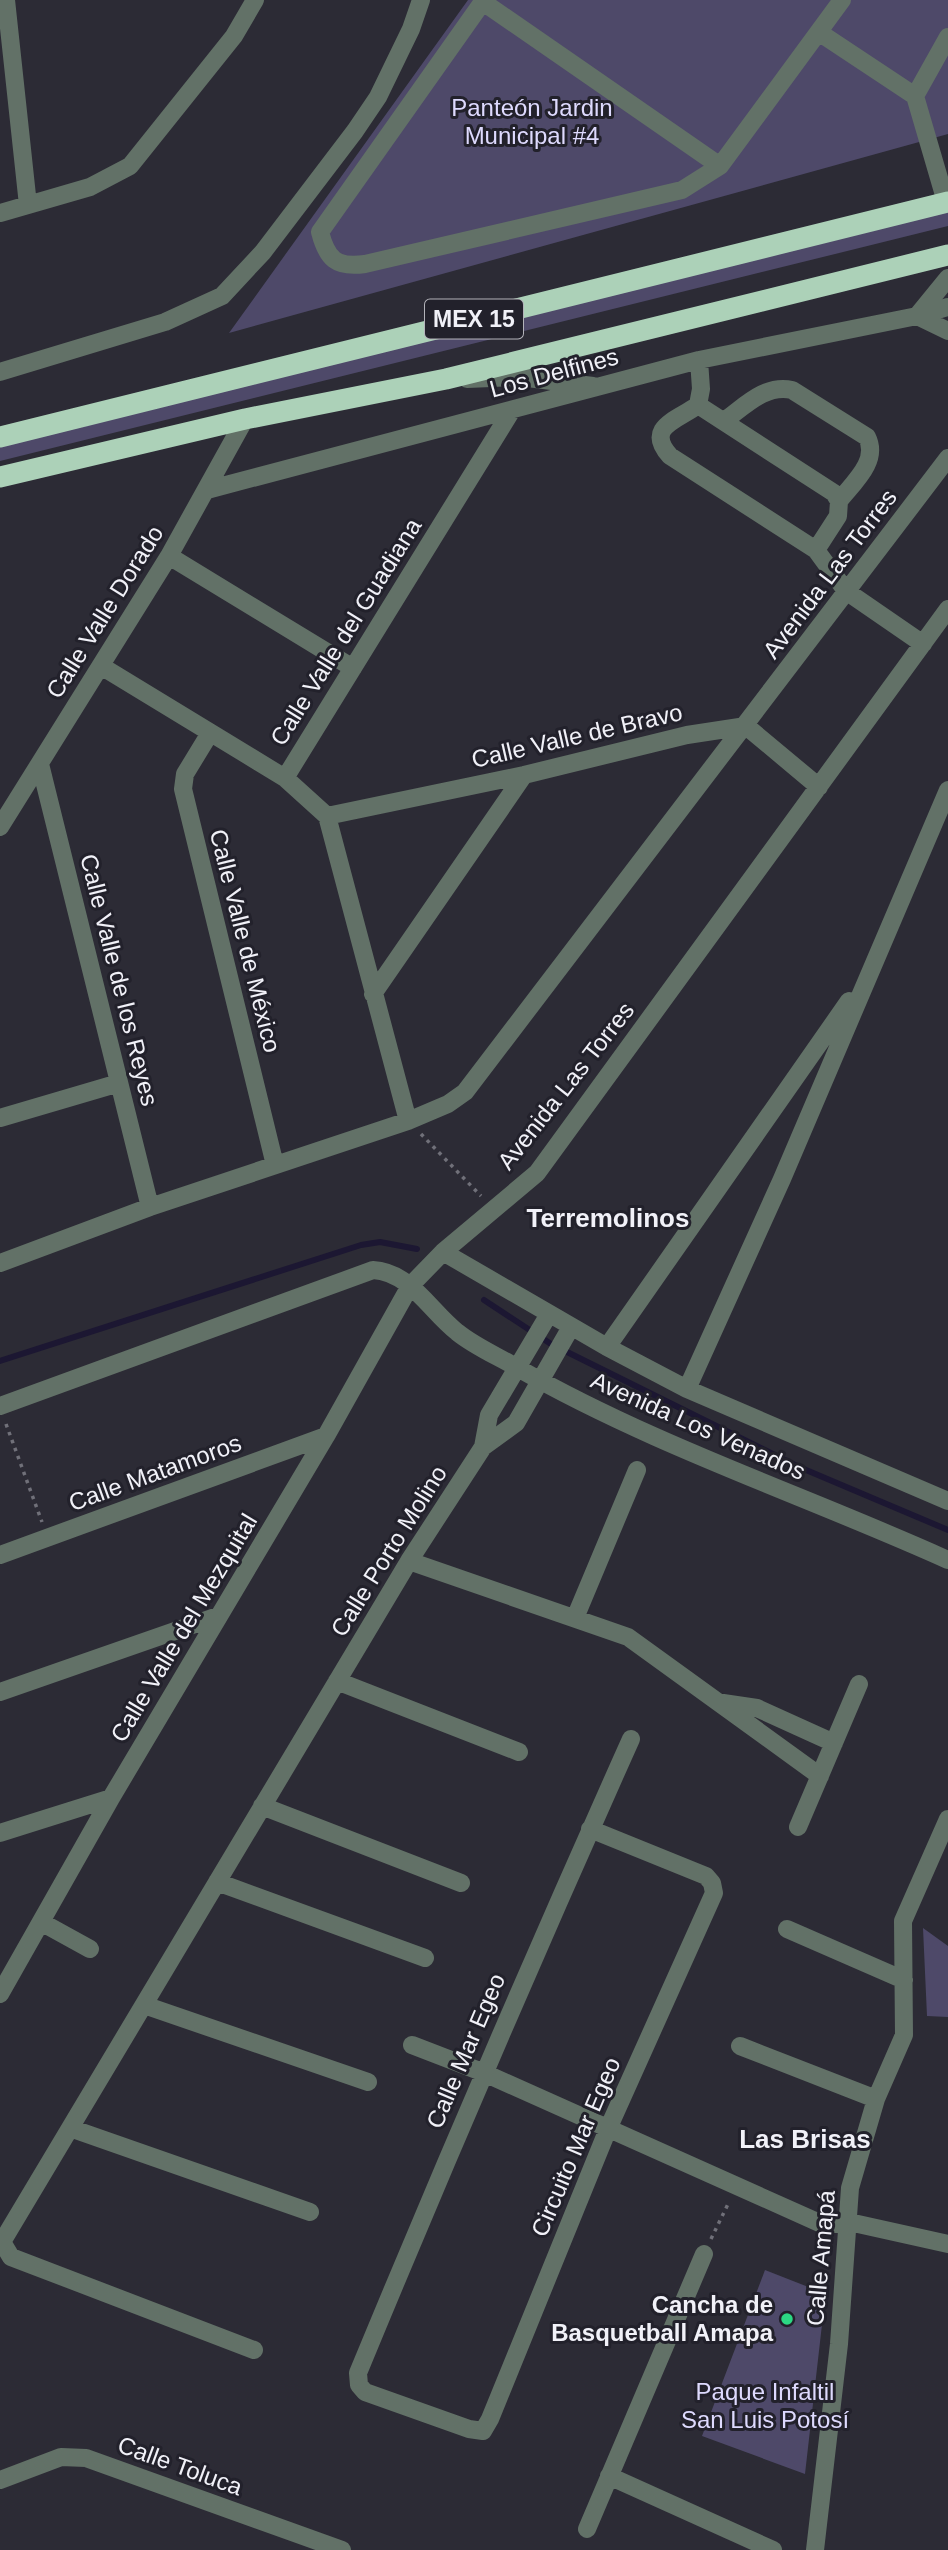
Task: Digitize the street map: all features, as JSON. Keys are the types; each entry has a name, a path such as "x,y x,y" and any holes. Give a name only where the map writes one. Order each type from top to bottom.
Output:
{"highway":[{"name":"MEX 15","path":"0,437 947,202"},
{"name":"MEX 15","path":"0,477 245,419 446,379 948,255"}],"street":[{"path":"6,0 28,205"},
{"path":"0,213 90,187 130,166 234,36 255,0"},
{"path":"0,372 165,322 222,296 263,252 378,97 421,0"},
{"path":"720,166 484,1 320,232 325,250 336,261 348,266 682,190 720,166 842,0"},
{"path":"820,33 915,96 947,202"},
{"path":"915,96 948,37"},
{"path":"948,278 917,316 948,331"},
{"name":"Los Delfines","path":"207,490 699,360 917,316 948,307"},
{"path":"699,360 701,388 698,405 664,429 659,438 660,445 670,456 816,550 846,591 923,644"},
{"path":"446,379 519,377 599,387"},
{"path":"724,421 766,391 779,387 792,390 867,437 872,446 870,460 839,501 838,516 816,550"},
{"path":"698,405 834,493 839,501"},
{"name":"Calle Valle del Guadiana","path":"327,816 285,778 512,410"},
{"name":"Calle Valle Dorado","path":"0,827 169,556 245,419"},
{"name":"Avenida Las Torres","path":"0,1263 150,1207 408,1121 448,1104 465,1092 481,1075 948,458"},
{"path":"169,556 352,667"},
{"name":"Avenida Las Torres","path":"410,1286 443,1252 537,1173 948,609"},
{"path":"101,666 285,778"},
{"path":"746,726 819,787"},
{"name":"Calle Valle de Bravo","path":"327,816 524,775 687,735 746,726"},
{"name":"Calle Valle de México","path":"210,733 185,774 183,789 275,1165"},
{"name":"Calle Valle de los Reyes","path":"40,764 150,1207"},
{"path":"373,994 524,775"},
{"path":"687,1389 948,790"},
{"path":"327,816 408,1121"},
{"path":"607,1347 872,969"},
{"path":"0,1118 119,1083"},
{"name":"Avenida Los Venados","path":"443,1252 567,1335 607,1347 687,1389 948,1501"},
{"path":"2,1414 373,1270 385,1271 410,1286"},
{"name":"Avenida Los Venados","path":"410,1286 457,1333 540,1381 637,1431 866,1523 948,1560"},
{"name":"Calle Valle del Mezquital","path":"0,1994 111,1798 327,1436 410,1286"},
{"name":"Calle Porto Molino","path":"483,1447 489,1415 545,1320"},
{"name":"Calle Porto Molino","path":"3,2251 2,2242 409,1560 483,1447 516,1423 567,1335"},
{"name":"Calle Matamoros","path":"0,1555 327,1436"},
{"path":"575,1618 637,1470"},
{"path":"409,1560 635,1641 821,1776"},
{"path":"0,1692 219,1616"},
{"path":"337,1681 519,1752"},
{"path":"798,1827 859,1684"},
{"path":"719,1702 757,1708 834,1743"},
{"name":"Calle Mar Egeo","path":"359,2385 358,2373 482,2072 631,1739"},
{"path":"0,1833 111,1798"},
{"path":"262,1806 461,1883"},
{"name":"Calle Amapá","path":"815,2550 839,2344 850,2188 876,2099 904,2035 903,1922 948,1819"},
{"name":"Circuito Mar Egeo","path":"359,2385 365,2392 469,2429 483,2431 608,2129 714,1893 706,1876 590,1829"},
{"path":"217,1882 425,1958"},
{"path":"41,1922 89,1949"},
{"path":"787,1929 904,1980"},
{"path":"144,2005 368,2082"},
{"path":"412,2045 482,2072 824,2225 849,2222 948,2244"},
{"path":"740,2046 876,2099"},
{"path":"70,2128 310,2212"},
{"path":"3,2251 254,2350"},
{"path":"587,2529 704,2254"},
{"name":"Calle Toluca","path":"0,2480 61,2457 86,2458 342,2550"},
{"path":"609,2476 773,2550"}],"path":[{"path":"408,1121 495,1210"},
{"path":"2,1414 48,1537"},
{"path":"704,2254 737,2184"}],"green space":[{"name":"Panteón Jardin Municipal #4","path":"468,0 948,0 948,134 229,333"},
{"path":"948,208 948,226 0,461 0,441"},
{"path":"923,1928 948,1946 948,2017 927,2016"},
{"name":"Paque Infaltil San Luis Potosí","path":"765,2270 816,2290 816,2293 825,2298 805,2474 702,2436"}],"waterway":[{"path":"0,1361 361,1245 380,1242 417,1249"},
{"path":"484,1300 551,1344 799,1467 948,1530"}],"place":[{"name":"Cancha de Basquetball Amapa","path":"787,2319"}],"district":[{"name":"Terremolinos","path":"608,1218"},
{"name":"Las Brisas","path":"805,2139"}]}
